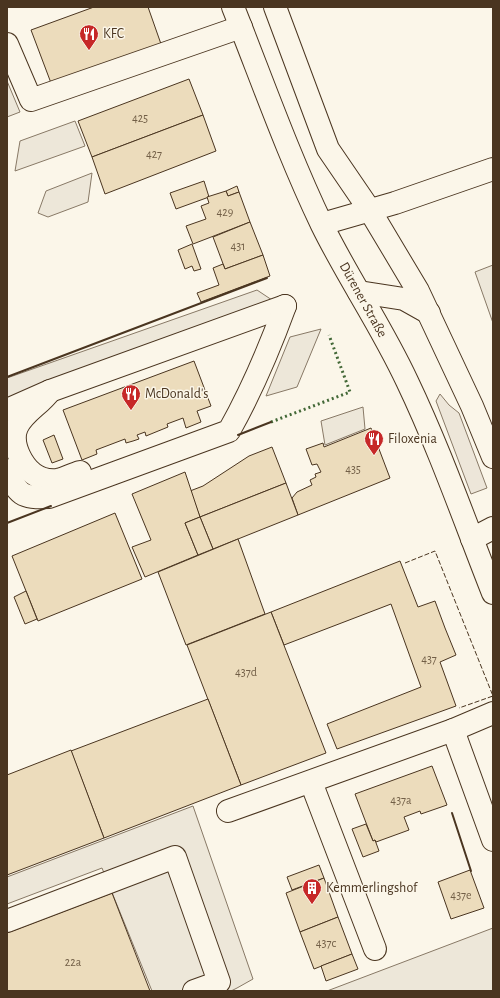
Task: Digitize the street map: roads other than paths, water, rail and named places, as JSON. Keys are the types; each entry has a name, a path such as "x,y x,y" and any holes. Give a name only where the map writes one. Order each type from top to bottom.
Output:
{"main road":[{"path":"275,7 328,149 370,209 415,285 472,406 493,457"},
{"path":"7,44 31,100 237,17"},
{"name":"Dürener Straße","path":"237,17 285,140 322,224 343,266 359,292 407,380 435,444 493,593"},
{"path":"322,224 395,203 493,169"},
{"path":"359,292 404,299 429,313"},
{"path":"7,410 50,391 285,306 269,351 230,431 49,497 28,496 16,490 7,470"},
{"path":"50,391 42,402 23,417 16,429 14,438 24,467 38,477 57,480 238,415"},
{"path":"472,539 493,528"},
{"path":"228,811 453,730 493,713"},
{"path":"453,730 493,840"},
{"path":"311,782 375,949"},
{"path":"7,922 175,856 219,982 194,991"}],"place":[{"name":"KFC","path":"89,51"},
{"name":"McDonald's","path":"131,411"},
{"name":"Filoxenia","path":"374,456"},
{"name":"Kemmerlingshof","path":"312,905"}]}
